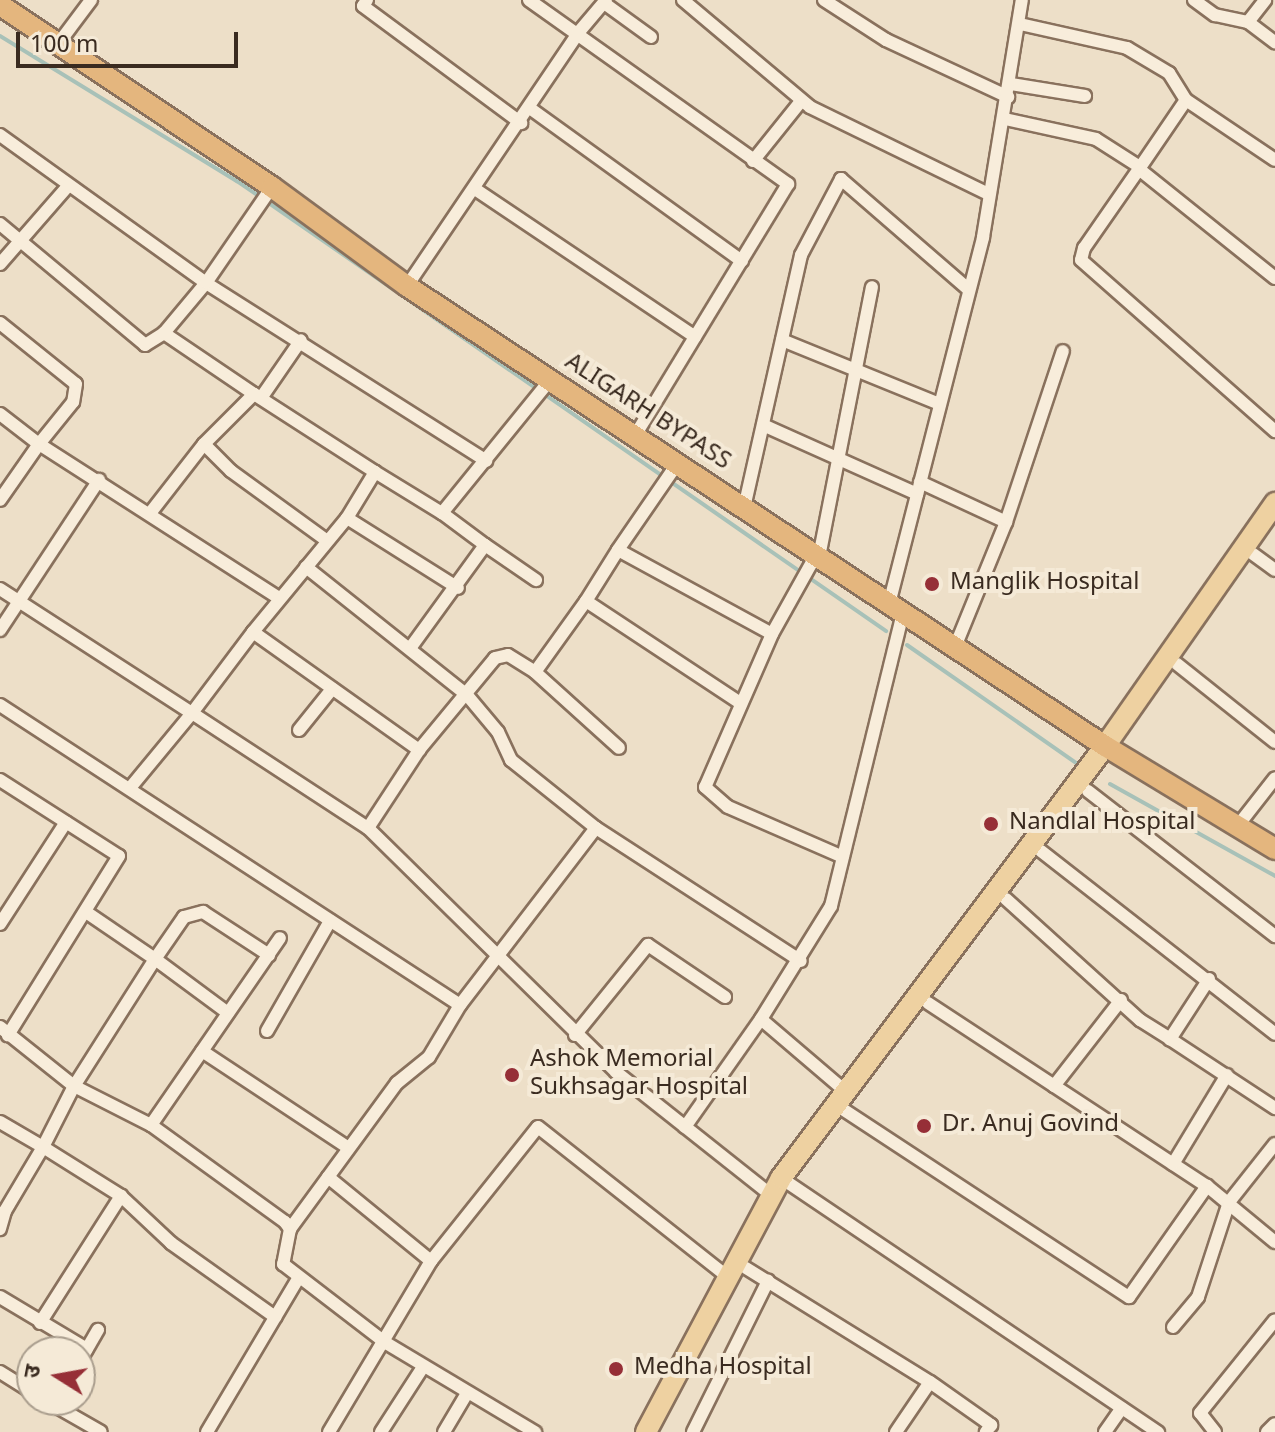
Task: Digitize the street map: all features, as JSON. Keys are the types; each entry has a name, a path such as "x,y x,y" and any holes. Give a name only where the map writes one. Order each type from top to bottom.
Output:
{"highway":[{"name":"ALIGARH BYPASS","path":"11,6 58,44 407,286 544,387 635,436 674,466 744,508 815,559 896,608 1110,749 1275,849"}],"main road":[{"path":"904,1022 928,1003 1088,791 1110,749 1275,503"},
{"path":"646,1432 727,1276 781,1186 1177,664 1275,522"},
{"path":"661,1432 746,1268 781,1186"}],"street":[{"path":"58,44 91,0"},
{"path":"367,0 363,6 521,123"},
{"path":"529,0 788,184 635,436"},
{"path":"683,0 801,101 988,194"},
{"path":"824,0 886,40 1009,90 1085,96"},
{"path":"685,1127 801,961 831,906 919,488 969,290 1005,119 1022,3 1008,0"},
{"path":"1194,0 1215,15 1248,22 1275,42"},
{"path":"1248,22 1265,0"},
{"path":"407,286 531,109 578,33 605,2 651,37"},
{"path":"1020,24 1127,48 1169,73 1186,100 1275,160"},
{"path":"1186,100 1084,248 1081,260 1275,431"},
{"path":"753,161 801,101"},
{"path":"531,109 742,261"},
{"path":"1005,119 1096,139 1139,168 1275,278"},
{"path":"0,135 206,283 301,340 486,461"},
{"path":"744,508 801,255 841,179 969,290"},
{"path":"0,264 68,186"},
{"path":"475,189 695,337"},
{"path":"0,224 134,339 145,345 164,333 206,283 269,191"},
{"path":"843,857 728,807 705,787 772,634 815,559 839,459 872,287"},
{"path":"0,323 76,384 73,402 0,500"},
{"path":"164,333 442,513 536,580"},
{"path":"151,512 204,444 258,396 301,340"},
{"path":"782,340 940,404"},
{"path":"955,647 1006,522 1063,351"},
{"path":"442,513 544,387"},
{"path":"0,414 39,444 151,512 277,597"},
{"path":"763,425 839,459 1006,522"},
{"path":"204,444 231,471 326,540"},
{"path":"535,672 586,601 674,466"},
{"path":"130,788 192,713 277,597 347,518 375,472"},
{"path":"0,630 99,480"},
{"path":"347,518 458,588"},
{"path":"411,647 458,588 485,545"},
{"path":"618,550 772,634"},
{"path":"1253,554 1275,570"},
{"path":"306,567 411,647 467,695 498,732 511,760 596,828 801,961"},
{"path":"0,589 368,828 575,1035 685,1127 781,1186 1158,1432"},
{"path":"586,601 740,703"},
{"path":"253,632 419,750"},
{"path":"368,828 419,750 495,658 508,655 535,672 619,748"},
{"path":"1177,664 1275,742"},
{"path":"299,730 332,689"},
{"path":"0,705 460,1005"},
{"path":"1236,828 1275,778"},
{"path":"2,787 119,856 86,912 4,1031 74,1086 151,1125 290,1229"},
{"path":"1088,791 1275,936"},
{"path":"0,924 66,822"},
{"path":"535,1432 466,1395 386,1343 283,1264 290,1229 347,1147 397,1083 429,1057 460,1005 499,959 596,828"},
{"path":"1041,851 1209,979 1275,1034"},
{"path":"1006,899 1170,1039 1275,1108"},
{"path":"0,1229 2,1209 43,1147 74,1086 155,959 194,911 269,955"},
{"path":"86,912 228,1013"},
{"path":"267,1031 330,921"},
{"path":"151,1125 280,938"},
{"path":"575,1035 648,945 725,997"},
{"path":"1170,1039 1209,979"},
{"path":"1054,1086 1121,1000"},
{"path":"928,1003 1207,1186 1275,1242"},
{"path":"761,1019 844,1100 1129,1297 1207,1186"},
{"path":"202,1051 347,1147"},
{"path":"1173,1164 1227,1075"},
{"path":"0,1122 121,1196 171,1243 275,1317"},
{"path":"329,1432 386,1343 431,1261 538,1127 727,1276"},
{"path":"1173,1327 1198,1297 1229,1202 1275,1144"},
{"path":"328,1177 431,1261"},
{"path":"40,1323 121,1196"},
{"path":"746,1268 930,1382 991,1425 986,1432"},
{"path":"207,1432 299,1277"},
{"path":"693,1432 768,1281"},
{"path":"0,1297 64,1336"},
{"path":"1215,1432 1200,1413 1275,1320"},
{"path":"95,1336 98,1330"},
{"path":"381,1432 423,1367"},
{"path":"896,1432 930,1382"},
{"path":"444,1432 466,1395"},
{"path":"1105,1432 1122,1408"},
{"path":"72,1416 93,1431"},
{"path":"1267,1432 1275,1424"}],"waterway":[{"path":"0,36 237,181 886,631"},
{"path":"907,645 1076,763"},
{"path":"1110,784 1275,876"}],"place":[{"name":"Manglik Hospital","path":"932,584"},
{"name":"Nandlal Hospital","path":"991,824"},
{"name":"Ashok Memorial Sukhsagar Hospital","path":"512,1075"},
{"name":"Dr. Anuj Govind","path":"924,1126"},
{"name":"Medha Hospital","path":"616,1369"}]}
